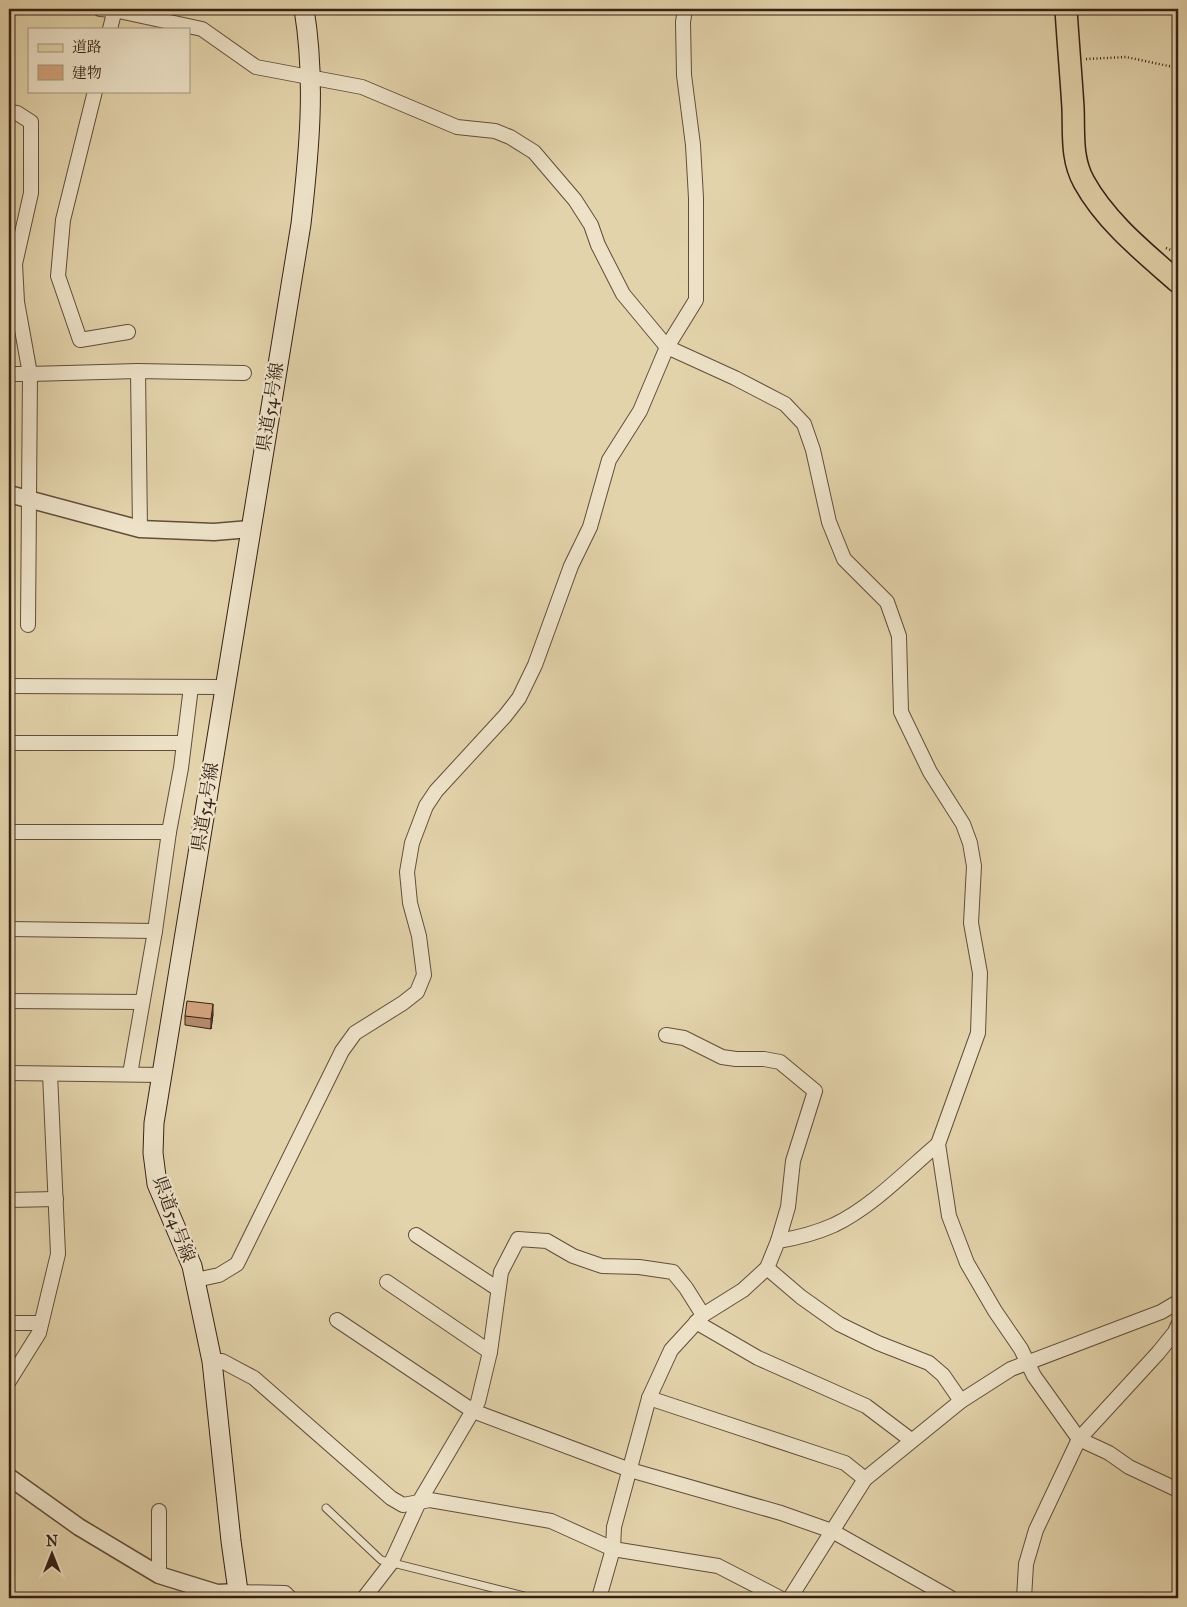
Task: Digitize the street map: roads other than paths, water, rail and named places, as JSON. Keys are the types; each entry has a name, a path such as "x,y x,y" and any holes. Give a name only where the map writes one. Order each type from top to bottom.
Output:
{"main road":[{"name":"県道54号線","path":"239,1595 212,1361 192,1266 157,1184 154,1123 300,224 308,162 311,77 304,9"},
{"path":"1066,9 1073,109 1073,144 1076,160 1084,182 1106,213 1140,249 1178,282"}],"street":[{"path":"110,28 110,9 202,29 256,67 362,87 457,127 495,131 510,137 534,152 576,200 591,225 598,245 623,294 666,347 735,378 785,404 804,424 813,450 829,522 844,559 887,602 900,636 901,712 930,772 963,824 970,843 974,866 971,923 980,973 978,1034 938,1144 949,1216 967,1264 995,1311 1021,1349 1034,1376 1079,1439 1109,1453 1129,1467 1178,1490"},
{"path":"196,1280 219,1275 236,1264 342,1051 355,1033 403,1004 417,992 424,975 419,936 410,903 408,872 412,843 426,806 436,791 520,698 535,665 571,566 590,527 609,460 640,411 666,347 696,300 696,198 693,145 684,75 683,22 685,9"},
{"path":"95,92 64,220 58,276 80,340 128,332"},
{"path":"9,112 17,113 31,122 31,193 12,264 30,374 28,625"},
{"path":"138,371 140,529"},
{"path":"9,374 138,371 244,373"},
{"path":"9,494 140,529 214,532 250,529"},
{"path":"9,686 224,687"},
{"path":"130,1074 181,768 191,687"},
{"path":"9,743 183,743"},
{"path":"9,832 169,832"},
{"path":"9,929 155,931"},
{"path":"9,1001 141,1002"},
{"path":"599,1598 613,1549 614,1527 649,1398 671,1350 700,1318 743,1290 767,1268 778,1241 788,1207 794,1161 815,1091 780,1062 764,1059 722,1057 684,1038 666,1035"},
{"path":"9,1073 162,1075"},
{"path":"9,1381 39,1333 58,1254 50,1074"},
{"path":"778,1241 800,1238 834,1225 862,1208 938,1144"},
{"path":"9,1200 56,1199"},
{"path":"416,1235 498,1289"},
{"path":"364,1598 391,1563 419,1502 478,1402 490,1352 501,1272 518,1239 547,1241 573,1256 602,1266 640,1267 673,1272 686,1288 700,1318 758,1358 866,1406 911,1440"},
{"path":"767,1268 801,1297 839,1324 878,1343 929,1363 943,1375 961,1401"},
{"path":"387,1282 490,1352"},
{"path":"790,1598 801,1584 865,1478 961,1401 1012,1369 1161,1312 1178,1302"},
{"path":"337,1320 473,1411 630,1470 781,1513 832,1531 951,1598"},
{"path":"9,1323 42,1324"},
{"path":"1024,1598 1026,1564 1036,1530 1079,1439 1158,1353 1178,1326"},
{"path":"212,1361 222,1361 254,1378 391,1498 403,1506 430,1500 551,1521 613,1549 718,1566 780,1598"},
{"path":"649,1398 845,1463 865,1478"},
{"path":"9,1477 79,1527 159,1575 217,1593 239,1595 285,1593 290,1598"},
{"path":"159,1510 159,1575"}],"lane":[{"path":"326,1508 381,1560 532,1598"}]}
